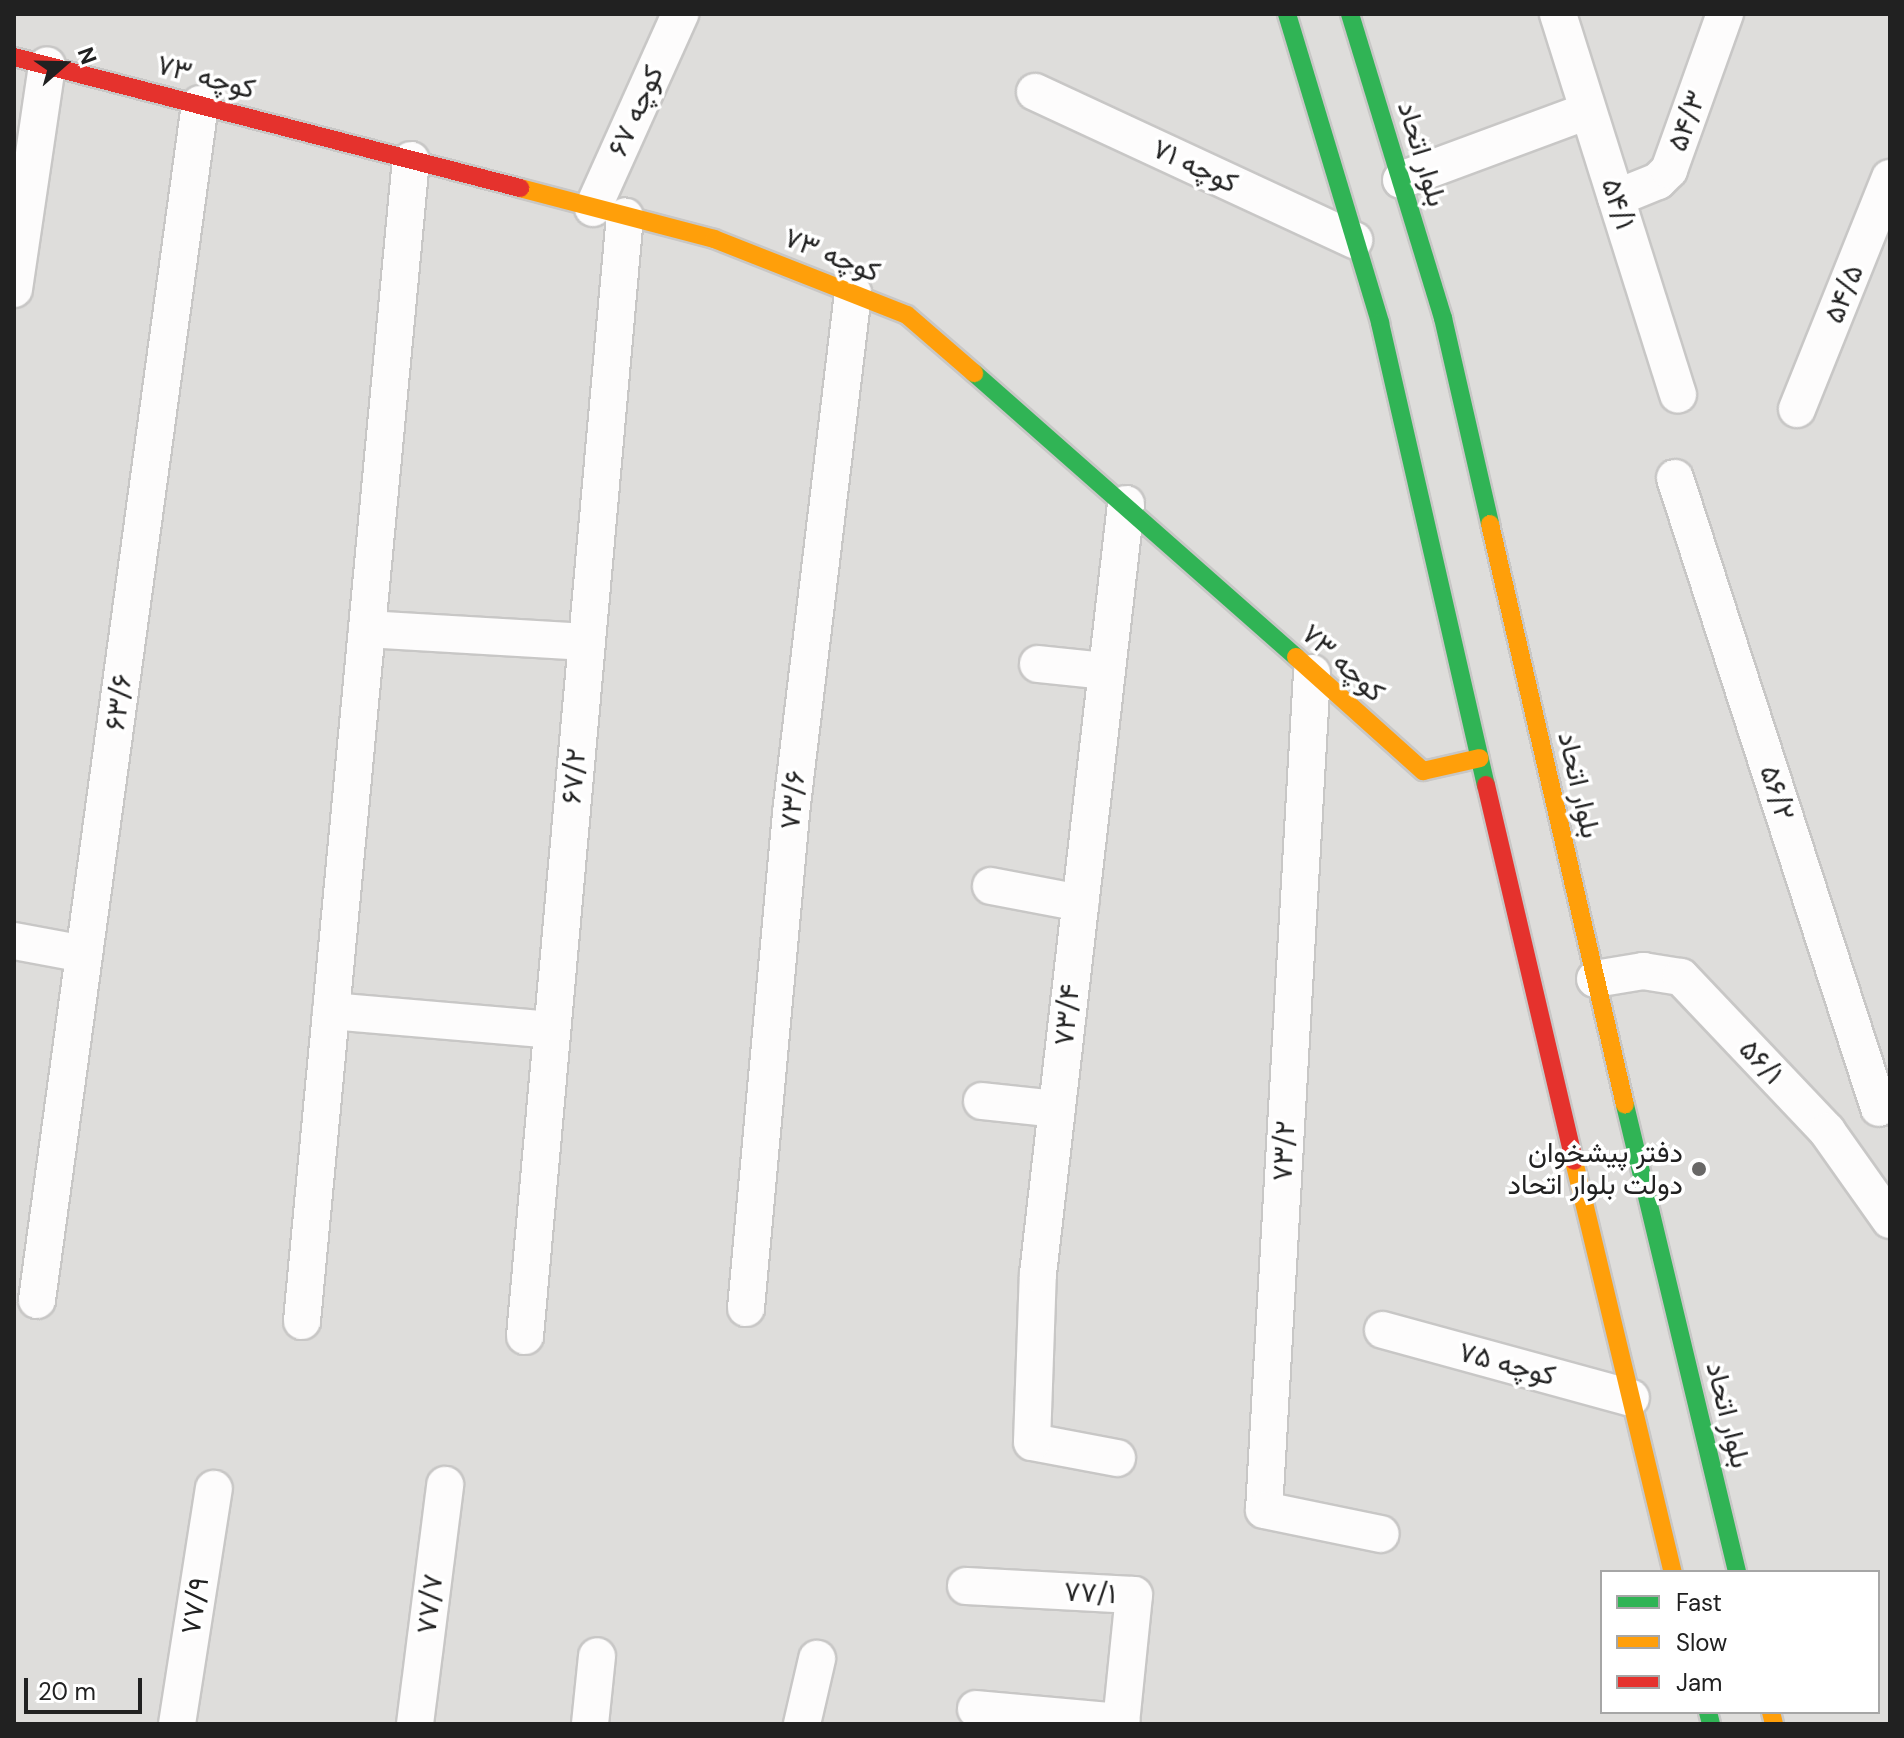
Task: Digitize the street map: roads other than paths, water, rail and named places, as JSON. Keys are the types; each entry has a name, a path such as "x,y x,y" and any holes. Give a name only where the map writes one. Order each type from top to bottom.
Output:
{"main road":[{"path":"1287,14 1411,428 1480,758 1673,1570"},
{"name":"بلوار اتحاد","path":"1350,14 1443,318 1458,419 1737,1570"},
{"name":"کوچه ۷۳","path":"30,61 714,239 907,315 1126,504 1423,771 1480,758"}],"street":[{"name":"کوچه ۶۷","path":"609,212 680,14"},
{"name":"۵۴/۱","path":"1558,14 1678,395"},
{"name":"۵۴/۳","path":"1616,198 1658,181 1669,170 1725,14"},
{"path":"14,289 30,61"},
{"name":"کوچه ۷۱","path":"1035,92 1354,240"},
{"name":"۶۳/۶","path":"37,1300 200,104"},
{"path":"1401,180 1588,111"},
{"path":"302,1321 411,160"},
{"name":"۵۴/۵","path":"1797,409 1890,178"},
{"name":"۶۷/۲","path":"525,1336 586,642 609,212"},
{"name":"۷۳/۶","path":"746,1308 791,813 853,293"},
{"name":"۵۶/۲","path":"1675,478 1884,1107"},
{"name":"۷۳/۴","path":"1117,1458 1032,1442 1038,1274 1126,504"},
{"path":"367,629 586,642"},
{"path":"1038,664 1106,671"},
{"name":"۷۳/۲","path":"1312,673 1264,1510 1381,1534"},
{"path":"991,886 1080,903"},
{"path":"14,941 84,954"},
{"name":"۵۶/۱","path":"1595,979 1643,971 1681,977 1827,1131 1890,1220"},
{"path":"331,1011 551,1030"},
{"path":"982,1101 1057,1109"},
{"path":"1827,1131 1884,1107"},
{"name":"کوچه ۷۵","path":"1383,1330 1631,1398"},
{"name":"۷۷/۷","path":"415,1724 445,1485"},
{"name":"۷۷/۹","path":"177,1724 214,1489"},
{"name":"۷۷/۱","path":"966,1586 1134,1595 1121,1723"},
{"path":"590,1724 597,1656"},
{"path":"802,1724 817,1659"},
{"path":"976,1709 1121,1723"}],"place":[{"name":"دفتر پیشخوان دولت بلوار اتحاد","path":"1699,1169"}]}
